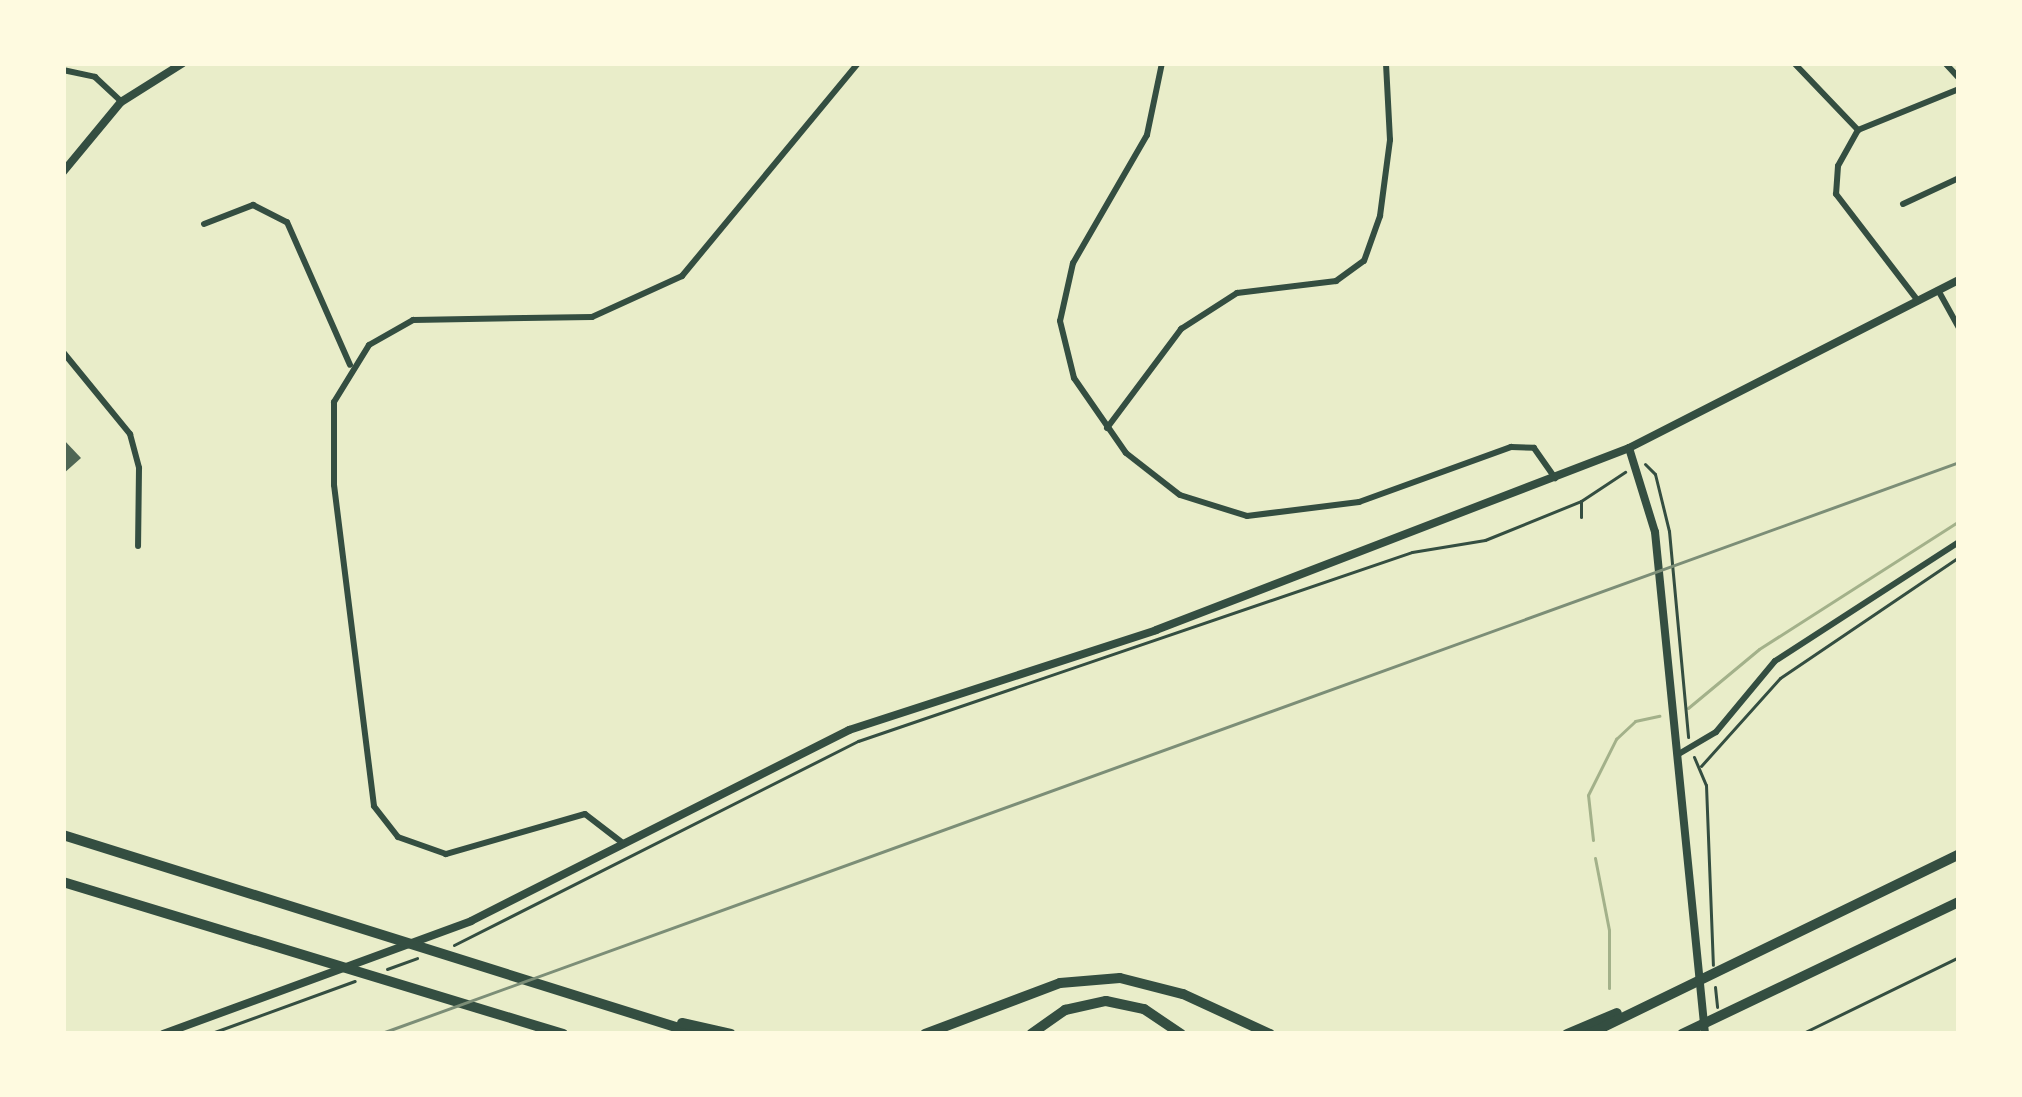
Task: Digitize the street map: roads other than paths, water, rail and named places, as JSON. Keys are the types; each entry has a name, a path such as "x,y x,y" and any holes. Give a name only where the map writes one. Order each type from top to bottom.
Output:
{"highway":[{"path":"63,835 698,1034"},
{"path":"1589,1034 1959,854"},
{"path":"63,882 563,1034"},
{"path":"1682,1034 1959,902"},
{"path":"925,1034 1060,983 1120,978 1183,994 1270,1034"},
{"path":"1567,1034 1669,995"},
{"path":"1031,1034 1057,1013 1097,1001 1144,1009 1181,1034"},
{"path":"658,1021 731,1034"}],"main road":[{"path":"63,172 121,102 183,63"},
{"path":"163,1034 471,921 849,730 1156,630 1629,448 1959,280"},
{"path":"1629,448 1655,532 1706,1034"}],"street":[{"path":"624,844 585,814 446,854 398,837 374,806 334,484 334,402 350,365 395,328 430,316 557,322 660,289 705,256 858,63"},
{"path":"1162,63 1147,135 1083,242 1064,293 1069,362 1107,428 1180,495 1247,516 1360,502 1510,447 1534,448 1555,478"},
{"path":"1107,428 1181,328 1237,293 1336,281 1364,261 1380,216 1390,140 1386,63"},
{"path":"1794,63 1858,130"},
{"path":"1945,63 1959,79"},
{"path":"63,70 95,77 121,102"},
{"path":"1918,301 1836,194 1838,166 1858,130 1959,89"},
{"path":"1903,204 1959,178"},
{"path":"205,224 253,206 287,222 350,365"},
{"path":"1938,290 1959,328"},
{"path":"63,352 130,434 139,468 137,547"},
{"path":"1676,755 1716,731 1775,661 1959,542"}],"waterway":[{"path":"1688,708 1759,649 1959,521"},
{"path":"1593,840 1588,795 1616,739 1635,721 1659,716"},
{"path":"1595,858 1609,930 1609,988"}],"railway":[{"path":"379,1034 1959,462"}]}
